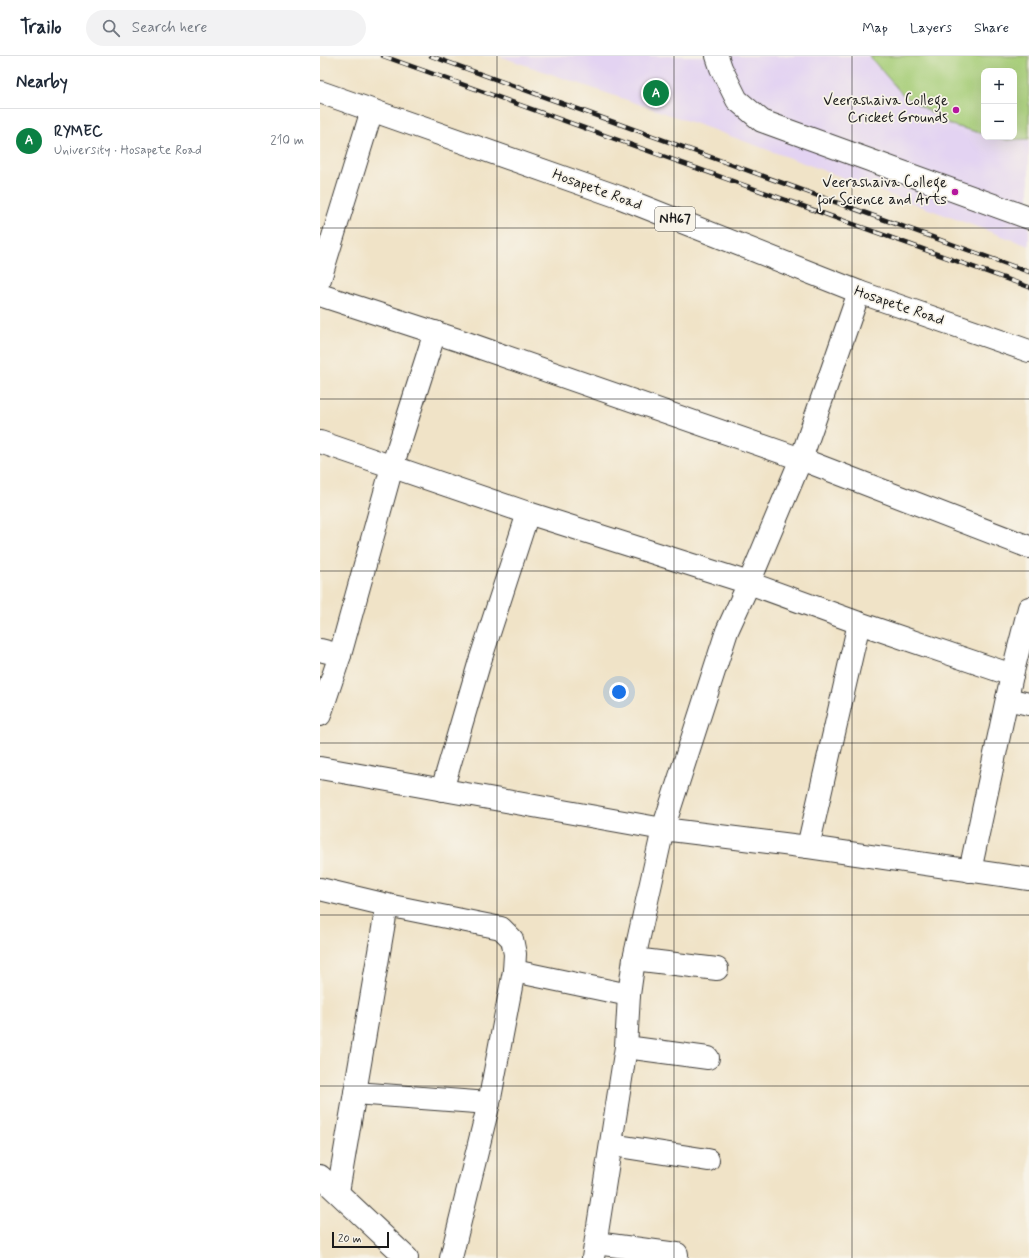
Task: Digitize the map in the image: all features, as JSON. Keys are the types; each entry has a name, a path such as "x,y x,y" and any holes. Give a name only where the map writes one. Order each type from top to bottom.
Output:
{"main road":[{"path":"718,56 721,68 737,100 762,121 1029,218"},
{"name":"Hosapete Road","path":"320,92 619,197 859,292 1029,351"},
{"path":"372,110 320,281 435,332 801,459 1029,547"},
{"path":"677,1254 594,1250 612,1144 626,1047 629,995 634,959 664,829 727,631 749,583 801,459 859,292"},
{"path":"320,715 330,652 392,467 435,332"},
{"path":"320,442 528,512 749,583 859,623 1012,675"},
{"path":"442,790 528,512"},
{"path":"970,871 1012,675 1029,608"},
{"path":"808,847 859,623"},
{"path":"1007,699 1029,704"},
{"path":"320,768 664,829 808,847 1029,879"},
{"path":"320,889 387,905 501,928 512,939 515,954 514,972 489,1103 450,1258"},
{"path":"338,1192 387,905"},
{"path":"634,959 717,969"},
{"path":"514,972 629,995"},
{"path":"626,1047 708,1058"},
{"path":"355,1092 489,1103"},
{"path":"612,1144 708,1160"},
{"path":"320,1176 407,1258"}],"shaded area":[{"name":"Veerashaiva College for Science and Arts","path":"499,56 1029,56 1029,246 714,130"}],"green space":[{"name":"Veerashaiva College Cricket Grounds","path":"869,56 1029,56 1029,139 1017,140 1017,68 981,68 981,133 951,125 903,95"}],"railway":[{"path":"383,56 1029,287"},
{"path":"431,56 1029,272"}],"place":[{"name":"RYMEC","path":"656,93"},
{"name":"Veerashaiva College Cricket Grounds","path":"956,110"},
{"name":"Veerashaiva College for Science and Arts","path":"955,192"}]}
